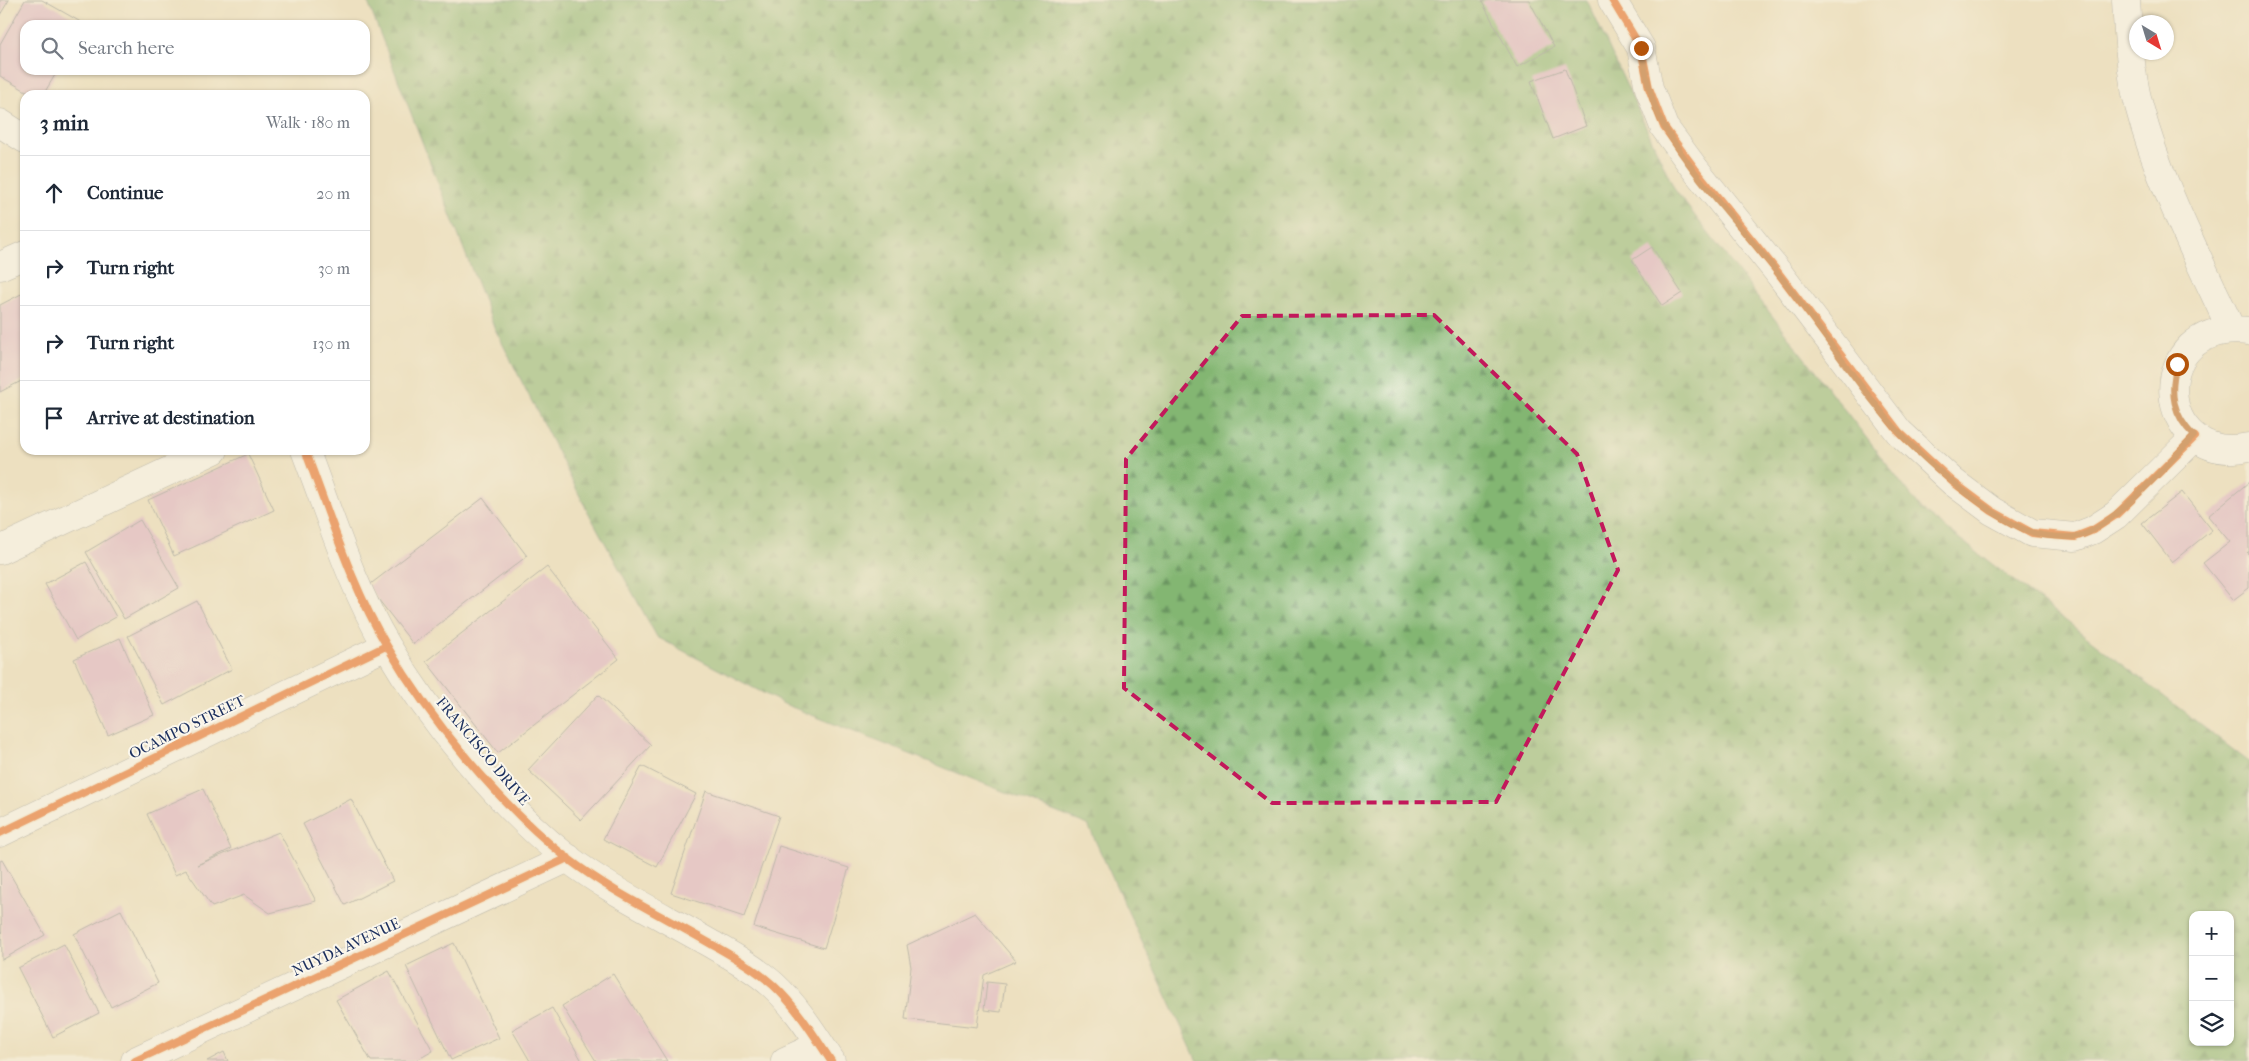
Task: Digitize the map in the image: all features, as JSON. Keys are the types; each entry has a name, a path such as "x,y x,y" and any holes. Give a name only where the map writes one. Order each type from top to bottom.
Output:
{"street":[{"path":"2126,0 2130,51 2139,106 2182,222 2240,330 2212,332 2186,350 2177,364 2173,380 2176,411 2183,425 2194,436 2211,446 2229,450 2249,447"},
{"path":"1620,4 1641,48 1649,88 1664,127 1899,432 1953,482 1992,511 2032,533 2075,537 2093,530 2116,515 2194,436"},
{"path":"0,123 20,136"},
{"path":"0,266 20,257"},
{"path":"0,550 203,455"},
{"name":"FRANCISCO DRIVE","path":"307,455 353,576 386,646 430,712 510,808 568,858 615,890 751,967 774,986 795,1008 826,1053"},
{"name":"OCAMPO STREET","path":"0,833 386,646"},
{"name":"NUYDA AVENUE","path":"135,1061 568,858"},
{"path":"785,1061 826,1053"}],"highlighted area":[{"path":"1434,315 1577,454 1618,570 1496,802 1272,803 1124,688 1126,459 1242,316"}],"green space":[{"path":"367,0 1587,0 1675,190 1922,510 2249,762 2249,1061 1197,1061 1088,825 784,704 657,637 588,512 494,327"}],"building":[{"path":"0,0 9,0 0,15"},
{"path":"25,0 42,0 77,20 20,20 20,75 55,75 46,90 24,90 0,76 0,44"},
{"path":"1486,0 1529,0 1554,47 1517,67 1482,2"},
{"path":"1565,69 1586,126 1553,139 1531,81"},
{"path":"1652,247 1682,293 1662,306 1632,260"},
{"path":"20,295 20,382 0,392 0,305"},
{"path":"248,455 274,510 174,556 148,500"},
{"path":"2249,482 2249,551 2247,553 2249,555 2249,588 2233,600 2203,563 2230,542 2208,516"},
{"path":"2182,492 2212,530 2172,562 2142,523"},
{"path":"483,498 527,556 413,644 368,586"},
{"path":"140,520 179,588 124,619 86,552"},
{"path":"86,562 116,617 76,640 45,584"},
{"path":"547,567 619,659 498,753 426,661"},
{"path":"197,601 232,669 164,705 128,636"},
{"path":"120,638 154,715 108,735 74,659"},
{"path":"598,695 651,745 581,820 528,770"},
{"path":"642,766 696,794 657,867 603,839"},
{"path":"203,789 231,849 197,865 279,832 316,901 270,913 244,895 212,907 186,870 175,875 147,814"},
{"path":"706,791 779,816 744,917 671,893"},
{"path":"351,799 393,881 345,905 303,824"},
{"path":"779,846 849,868 824,948 754,927"},
{"path":"2,860 45,935 2,960 0,861"},
{"path":"121,910 158,983 111,1007 74,934"},
{"path":"975,913 1016,961 984,975 977,1027 905,1019 911,967 907,945"},
{"path":"454,943 499,1038 451,1060 406,966"},
{"path":"64,944 99,1013 53,1037 18,968"},
{"path":"389,971 433,1051 415,1061 371,1061 336,1000"},
{"path":"613,974 667,1061 596,1061 562,1006"},
{"path":"987,982 1005,984 1001,1012 984,1010"},
{"path":"552,1008 582,1061 530,1061 512,1030"},
{"path":"224,1052 228,1061 207,1061"}],"cycle path":[{"path":"1612,0 1641,48 1649,88 1664,127 1695,169 1777,271 1899,432 1953,482 1992,511 2032,533 2075,537 2093,530 2116,515 2195,437"},
{"path":"307,455 342,550 374,623 404,674 445,732 468,760 517,813 567,858 619,893 727,953 766,979 797,1011 831,1061"},
{"path":"0,833 386,646"},
{"path":"135,1061 568,858"}],"route":[{"path":"1641,48 1649,88 1664,127 1695,169 1777,272 1899,432 1953,482 1992,511 2032,533 2075,537 2093,530 2116,515 2194,436 2183,425 2176,411 2172,396 2177,364"}]}
